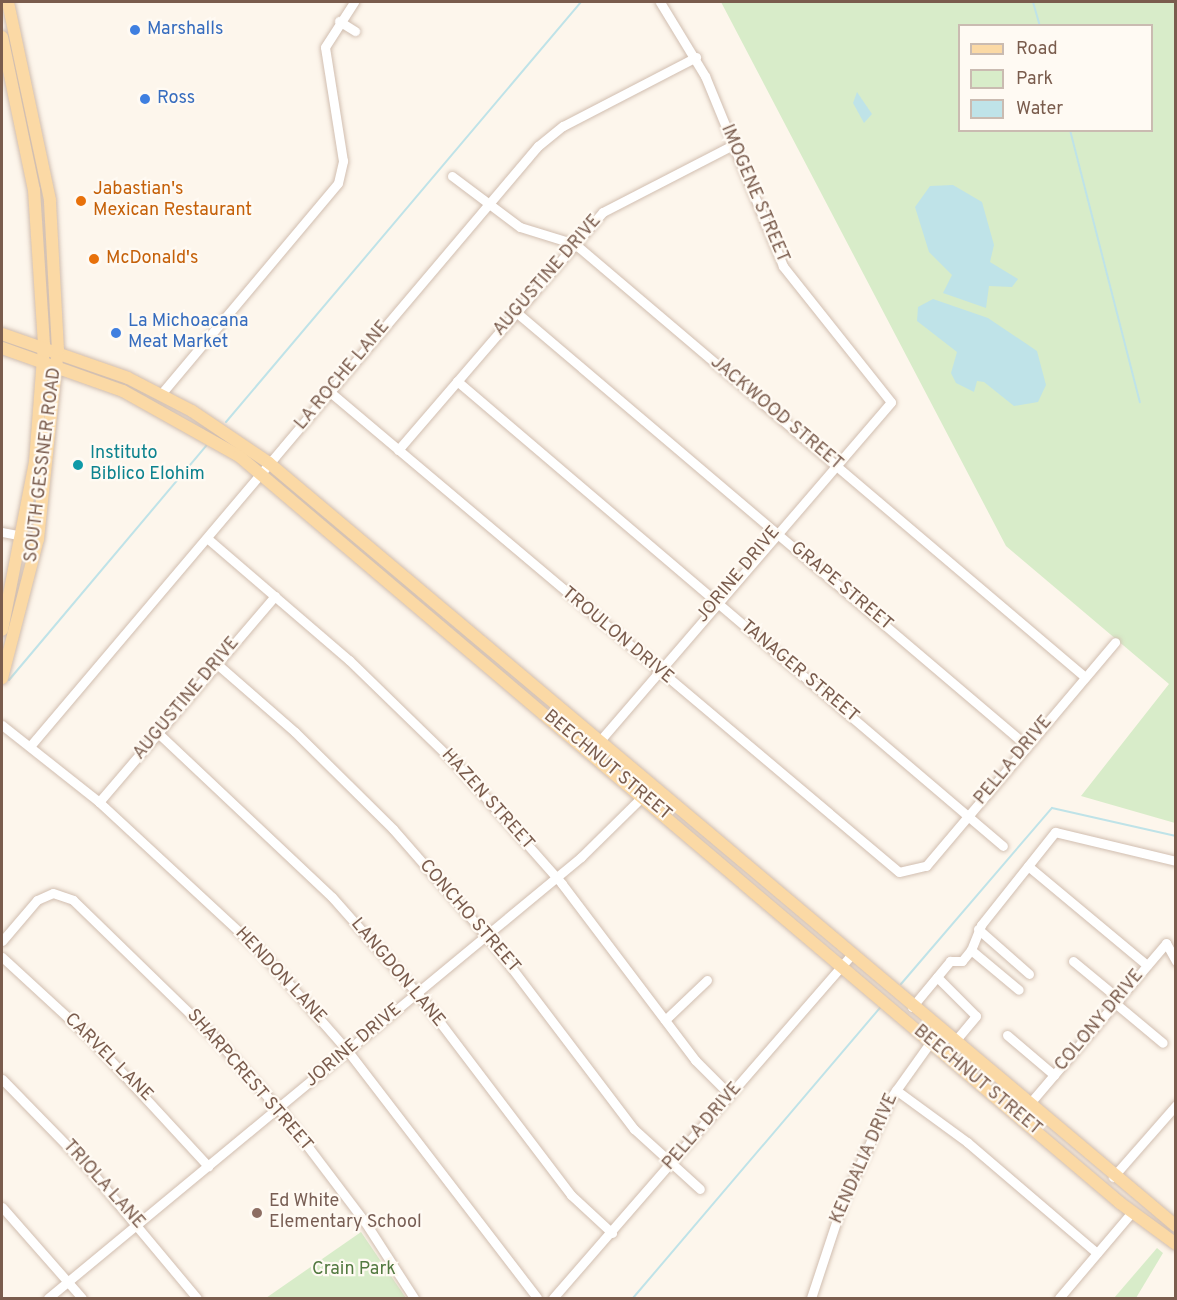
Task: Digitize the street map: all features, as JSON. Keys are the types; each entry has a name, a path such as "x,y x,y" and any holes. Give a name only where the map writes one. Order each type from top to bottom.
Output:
{"main road":[{"name":"SOUTH GESSNER ROAD","path":"2,678 38,539 58,350 50,200 21,50 8,2"},
{"name":"SOUTH GESSNER ROAD","path":"2,37 37,214 44,345 23,537 2,630"},
{"path":"6,54 21,50"},
{"name":"BEECHNUT STREET","path":"2,334 58,350 161,394 375,550 1113,1177 1176,1226"},
{"name":"BEECHNUT STREET","path":"2,348 57,366 152,405 265,468 366,561 1091,1178 1176,1244"},
{"path":"366,561 375,550"},
{"path":"484,661 493,650"},
{"path":"743,882 752,871"},
{"path":"1091,1178 1100,1166"}],"street":[{"path":"161,394 338,183 343,161 325,47 339,21 354,2"},
{"name":"IMOGENE STREET","path":"660,2 696,57 783,266 891,402"},
{"path":"339,21 355,31"},
{"name":"LA ROCHE LANE","path":"31,745 487,206 551,134 696,57"},
{"name":"AUGUSTINE DRIVE","path":"398,450 610,205 733,145"},
{"name":"JACKWOOD STREET","path":"452,176 487,206 522,228 575,244 1085,677"},
{"name":"GRAPE STREET","path":"516,312 1028,746"},
{"name":"TANAGER STREET","path":"458,381 1004,846"},
{"name":"TROULON DRIVE","path":"330,392 892,868 908,873"},
{"name":"JORINE DRIVE","path":"591,751 834,463 891,402"},
{"path":"2,532 38,539"},
{"name":"HAZEN STREET","path":"207,538 275,596 456,764 557,877 665,1020 730,1095"},
{"name":"AUGUSTINE DRIVE","path":"99,802 275,596"},
{"name":"PELLA DRIVE","path":"908,873 926,866 1116,642"},
{"name":"CONCHO STREET","path":"217,664 352,789 486,935 604,1091 671,1164 700,1188"},
{"name":"HENDON LANE","path":"2,725 31,745 99,802 260,951 347,1050 537,1299"},
{"name":"LANGDON LANE","path":"158,733 332,897 417,993 537,1153 612,1233"},
{"name":"JORINE DRIVE","path":"48,1299 557,877 653,786"},
{"path":"912,1007 950,961 962,961 971,950 978,929 1055,832 1176,861"},
{"path":"1028,866 1147,965"},
{"name":"SHARPCREST STREET","path":"2,941 38,900 53,893 73,900 148,969 278,1109 365,1222 414,1299"},
{"path":"978,929 1029,974"},
{"name":"COLONY DRIVE","path":"1019,1116 1166,943 1176,961"},
{"path":"971,950 1019,990"},
{"name":"PELLA DRIVE","path":"554,1299 851,955"},
{"name":"CARVEL LANE","path":"2,957 89,1037 208,1166"},
{"path":"1074,961 1163,1043"},
{"path":"937,977 976,1016 954,1042"},
{"path":"665,1020 707,980"},
{"name":"KENDALIA DRIVE","path":"811,1299 843,1201 896,1090 939,1030"},
{"path":"1007,1035 1054,1075"},
{"name":"TRIOLA LANE","path":"2,1079 138,1223 197,1299"},
{"path":"896,1090 967,1142 1097,1253"},
{"path":"1113,1177 1176,1105"},
{"path":"2,1207 82,1299"},
{"path":"1059,1299 1132,1212"}],"green space":[{"path":"721,2 1175,2 1175,823 1081,796 1169,684 1006,546"},
{"name":"Crain Park","path":"361,1232 406,1298 266,1298"},
{"path":"1157,1248 1163,1253 1136,1298 1114,1298"}],"water":[{"path":"857,92 872,114 864,123 853,103"},
{"path":"953,185 982,202 994,245 990,262 1018,279 1012,287 989,286 986,308 943,293 952,275 929,252 915,207 930,186"},
{"path":"933,299 988,318 1037,351 1046,385 1038,402 1014,406 984,382 977,381 974,392 956,383 951,373 957,352 917,321 918,307"}],"waterway":[{"path":"226,422 581,2"},
{"path":"1033,2 1039,24"},
{"path":"1071,132 1140,402"},
{"path":"9,680 206,446"},
{"path":"901,984 1052,808 1176,836"},
{"path":"633,1298 880,1008"}],"place":[{"name":"Marshalls","path":"135,30"},
{"name":"Ross","path":"145,99"},
{"name":"Jabastian's Mexican Restaurant","path":"81,201"},
{"name":"McDonald's","path":"94,259"},
{"name":"La Michoacana Meat Market","path":"116,333"},
{"name":"Instituto Biblico Elohim","path":"78,465"},
{"name":"Ed White Elementary School","path":"257,1213"}]}
